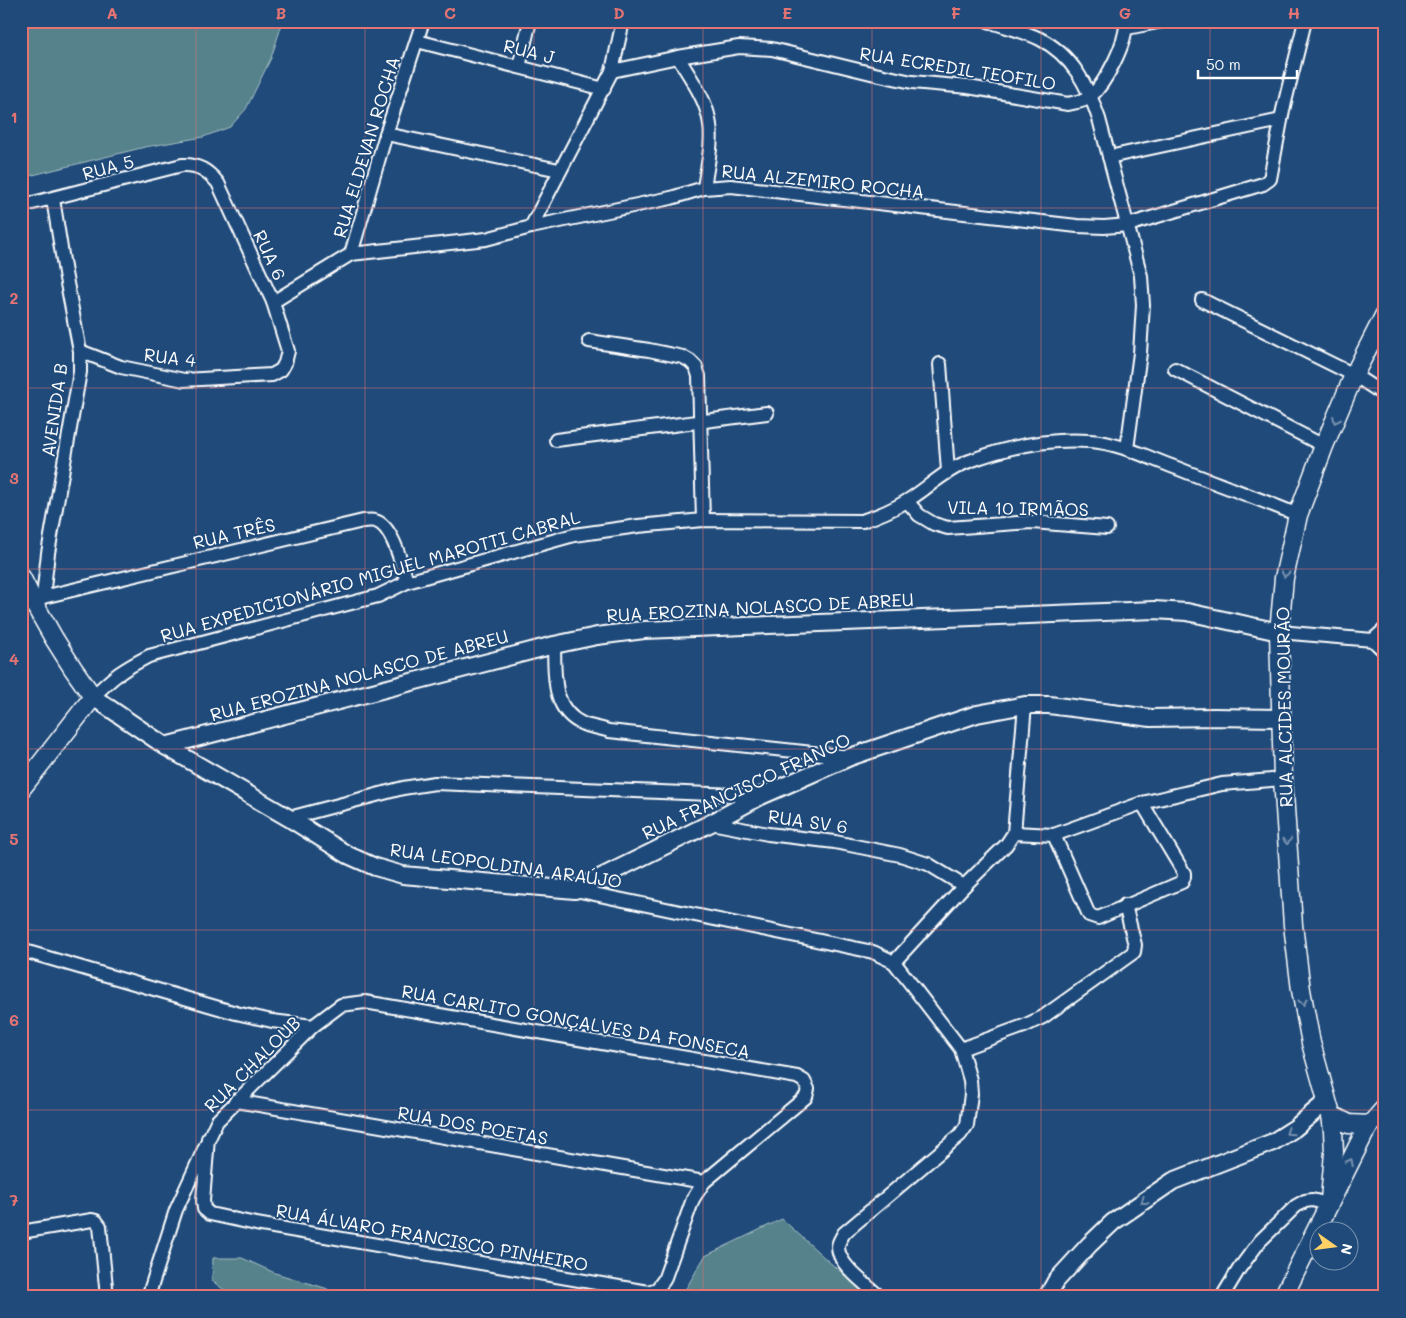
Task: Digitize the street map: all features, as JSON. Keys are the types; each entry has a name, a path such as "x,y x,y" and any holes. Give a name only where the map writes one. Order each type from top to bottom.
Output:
{"main road":[{"name":"RUA ALCIDES MOURÃO","path":"1329,1202 1334,1152 1329,1108 1311,1043 1301,990 1289,870 1283,779 1279,632 1284,578 1298,515 1354,375 1385,314"},
{"path":"21,577 38,599 77,675 93,697 21,789"},
{"path":"1329,1108 1349,1124 1377,1124"},
{"path":"1283,1297 1329,1202 1385,1108"}],"street":[{"name":"RUA ELDEVAN ROCHA","path":"351,254 386,134 423,21"},
{"path":"519,67 530,21"},
{"path":"531,227 559,170 604,89 612,71 623,21"},
{"path":"988,21 1039,38 1055,48 1074,68 1091,96 1141,276 1144,305 1140,353 1127,450"},
{"path":"1091,96 1120,52 1127,25 1163,21"},
{"path":"1109,157 1281,120 1305,21"},
{"name":"RUA J","path":"417,41 604,89"},
{"name":"RUA ECREDIL TEOFILO","path":"612,71 678,56 739,47 772,49 912,82 968,87 1068,104 1082,101 1091,96"},
{"path":"678,56 701,98 709,118 711,140 704,188"},
{"name":"RUA ALZEMIRO ROCHA","path":"272,302 351,254 486,239 531,227 671,198 704,188 731,186 1077,226 1104,227 1128,225 1263,184 1270,179 1272,173 1281,120"},
{"path":"386,134 559,170"},
{"name":"RUA 5","path":"21,206 182,165 191,164 203,169"},
{"name":"RUA 6","path":"203,169 218,184 272,302 288,350 285,364"},
{"name":"AVENIDA B","path":"38,599 80,372 80,350 53,199"},
{"path":"1202,300 1354,375 1385,395"},
{"path":"589,342 649,350 683,357 690,360 696,367 699,376 703,520"},
{"name":"RUA 4","path":"80,350 122,367 184,380 272,375 281,370 285,364"},
{"path":"940,364 948,471"},
{"path":"1175,369 1324,446"},
{"path":"556,440 767,413"},
{"name":"RUA EXPEDICIONÁRIO MIGUEL MAROTTI CABRAL","path":"93,697 112,677 149,656 378,596 407,582 574,535 638,526 703,520 862,521 880,516 907,501 948,471 983,456 1019,446 1062,440 1092,441 1127,450 1298,515"},
{"name":"VILA 10 IRMÃOS","path":"907,501 919,515 934,524 948,528 1032,522 1107,528"},
{"name":"RUA TRÊS","path":"38,599 362,521 375,521 384,526 391,536 407,582"},
{"name":"RUA EROZINA NOLASCO DE ABREU","path":"165,746 554,645 597,636 644,630 1154,610 1187,612 1279,632"},
{"path":"1373,640 1385,629"},
{"path":"1279,632 1373,640 1385,652"},
{"path":"554,645 557,695 565,712 582,724 609,731 850,757"},
{"name":"RUA LEOPOLDINA ARAÚJO","path":"93,697 165,746 348,855 375,867 404,875 575,890 872,952 894,962"},
{"path":"880,1297 847,1268 839,1255 838,1245 844,1233 960,1135 967,1124 972,1094 961,1049 894,962 964,886 1006,845 1014,833 1025,705"},
{"name":"RUA FRANCISCO FRANCO","path":"575,890 712,823 761,796 850,757 977,714 1025,705 1071,707 1151,718 1281,718"},
{"path":"1014,833 1054,835 1142,803 1222,784 1283,779"},
{"path":"288,818 402,788 435,783 761,796"},
{"path":"1054,835 1089,915 1098,918 1182,882 1184,877 1184,873 1142,803"},
{"name":"RUA SV 6","path":"712,823 768,834 835,842 900,855 928,864 964,886"},
{"path":"961,1049 1043,1017 1134,952 1135,945 1125,905"},
{"path":"21,950 236,1013 272,1021 313,1026"},
{"name":"RUA CARLITO GONÇALVES DA FONSECA","path":"341,1005 365,1002 797,1078 804,1081 808,1089 806,1097 704,1182"},
{"name":"RUA CHALOUB","path":"148,1297 176,1210 217,1121 313,1026 341,1005"},
{"name":"RUA DOS POETAS","path":"236,1101 704,1182"},
{"path":"1047,1297 1056,1281 1089,1245 1121,1217 1173,1181 1273,1142 1329,1108"},
{"name":"RUA ÁLVARO FRANCISCO PINHEIRO","path":"208,1138 203,1201 204,1209 210,1214 256,1224 648,1292 657,1290 664,1280 693,1199 704,1182"},
{"path":"1222,1297 1239,1269 1260,1241 1296,1206 1305,1201 1312,1200 1329,1202"},
{"path":"21,1232 92,1220 96,1221 100,1226 107,1297"}],"green space":[{"path":"21,21 283,21 271,58 246,109 230,127 203,137 145,147 21,178"},
{"path":"782,1219 867,1294 868,1297 681,1297 705,1256"},
{"path":"213,1258 242,1258 275,1273 325,1288 344,1297 234,1297 212,1281"}]}
